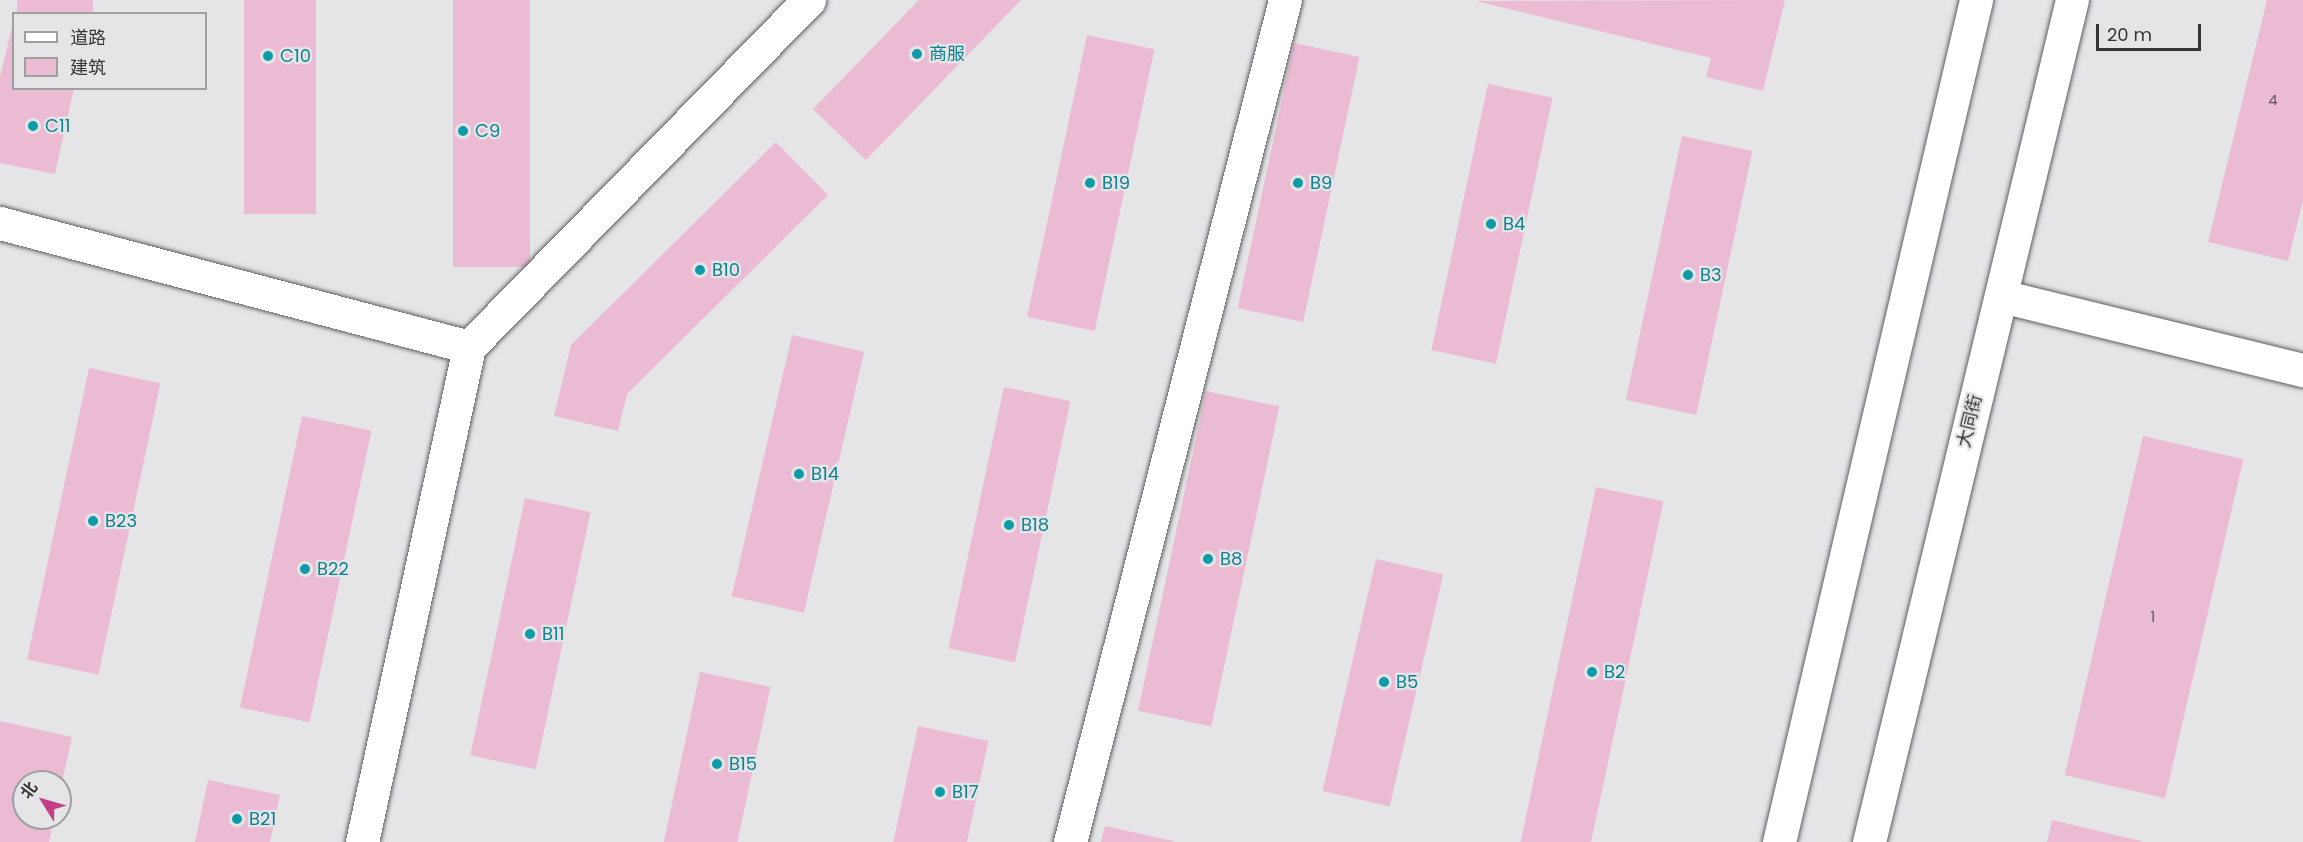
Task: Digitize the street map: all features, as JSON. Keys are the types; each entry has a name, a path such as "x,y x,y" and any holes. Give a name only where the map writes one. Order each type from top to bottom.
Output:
{"street":[{"path":"362,842 469,347 809,0"},
{"path":"1070,842 1285,0"},
{"path":"1779,842 1976,0"},
{"name":"大同街","path":"1869,842 2072,0"},
{"path":"0,223 469,347"},
{"path":"2001,296 2303,370"}],"building":[{"path":"17,0 93,0 93,12 17,12"},
{"name":"C10","path":"244,0 316,0 316,214 244,214"},
{"name":"C9","path":"453,0 530,0 530,267 453,267"},
{"name":"商服","path":"919,0 1021,0 866,160 813,109"},
{"path":"1785,0 1763,91 1706,77 1711,58 1476,1"},
{"path":"2267,0 2303,0 2303,200 2288,261 2208,242"},
{"name":"C11","path":"12,27 12,90 74,90 55,174 0,163 0,77"},
{"name":"B19","path":"1087,35 1154,49 1095,331 1027,317"},
{"name":"B9","path":"1294,43 1360,57 1303,322 1238,308"},
{"name":"B4","path":"1488,84 1553,98 1496,364 1431,350"},
{"name":"B3","path":"1682,136 1752,151 1696,415 1626,400"},
{"name":"B10","path":"776,142 828,195 627,394 618,431 554,416 571,345"},
{"name":"B14","path":"792,335 864,352 804,613 732,596"},
{"name":"B23","path":"89,368 160,383 98,675 27,659"},
{"name":"B18","path":"1004,387 1071,401 1015,662 948,648"},
{"name":"B8","path":"1206,391 1279,407 1211,726 1138,711"},
{"name":"B22","path":"302,416 371,431 309,722 240,707"},
{"path":"2143,436 2243,459 2165,798 2065,775"},
{"name":"B2","path":"1596,487 1663,501 1591,842 1521,842"},
{"name":"B11","path":"525,498 591,512 536,769 470,755"},
{"name":"B5","path":"1376,559 1443,575 1390,806 1322,791"},
{"name":"B15","path":"700,672 770,687 737,842 664,842"},
{"path":"0,721 72,737 65,770 12,770 12,830 52,830 49,842 0,842"},
{"name":"B17","path":"918,726 988,741 967,842 893,842"},
{"name":"B21","path":"208,780 280,795 270,842 195,842"},
{"path":"2052,820 2141,841 2141,842 2047,842"},
{"path":"1105,826 1173,841 1173,842 1101,842"}],"place":[{"name":"商服","path":"917,54"},
{"name":"C10","path":"268,56"},
{"name":"C11","path":"33,126"},
{"name":"C9","path":"463,131"},
{"name":"B19","path":"1090,183"},
{"name":"B9","path":"1298,183"},
{"name":"B4","path":"1491,224"},
{"name":"B10","path":"700,270"},
{"name":"B3","path":"1688,275"},
{"name":"B14","path":"799,474"},
{"name":"B23","path":"93,521"},
{"name":"B18","path":"1009,525"},
{"name":"B8","path":"1208,559"},
{"name":"B22","path":"305,569"},
{"name":"B11","path":"530,634"},
{"name":"B2","path":"1592,672"},
{"name":"B5","path":"1384,682"},
{"name":"B15","path":"717,764"},
{"name":"B17","path":"940,792"},
{"name":"B21","path":"237,819"}]}
